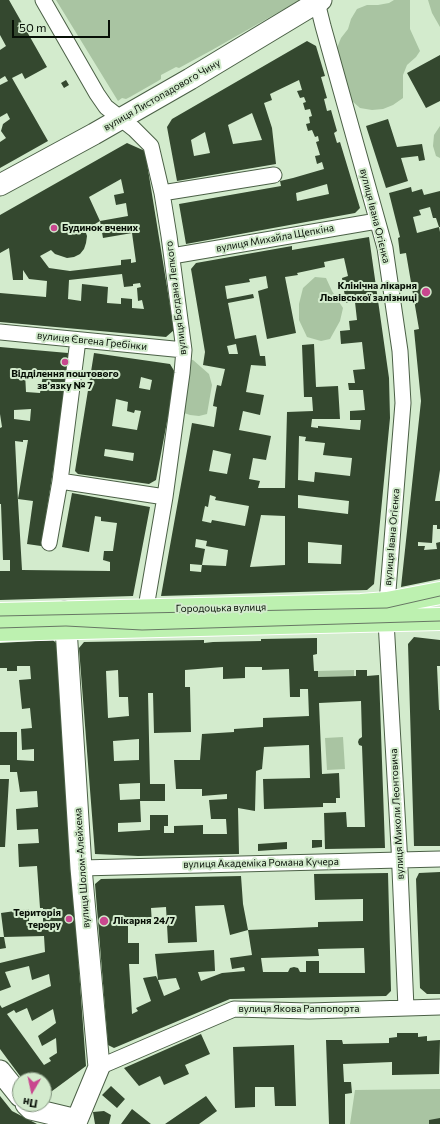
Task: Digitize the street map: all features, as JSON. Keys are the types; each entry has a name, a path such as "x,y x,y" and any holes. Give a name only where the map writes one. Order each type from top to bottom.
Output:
{"main road":[{"name":"Городоцька вулиця","path":"0,614 66,620 144,618 361,605 386,612 440,593"},
{"path":"386,612 440,619"},
{"name":"Городоцька вулиця","path":"0,630 66,620"}],"street":[{"name":"вулиця Богдана Лепкого","path":"43,0 106,107 151,146 162,193 184,350 165,497 144,618"},
{"name":"вулиця Листопадового Чину","path":"0,185 94,134 190,79 319,1"},
{"name":"вулиця Івана Огієнка","path":"319,1 323,26 385,248 402,374 403,403 386,612"},
{"path":"162,193 274,175"},
{"name":"вулиця Михайла Щепкіна","path":"172,256 377,221"},
{"name":"вулиця Євгена Гребінки","path":"0,332 184,350"},
{"path":"49,543 60,481 78,340"},
{"path":"60,481 165,497"},
{"name":"вулиця Миколи Леонтовича","path":"386,612 406,1008"},
{"name":"вулиця Шолом-Алейхема","path":"66,620 81,868 99,1068 78,1123"},
{"name":"вулиця Академіка Романа Кучера","path":"81,868 440,859"},
{"name":"вулиця Якова Раппопорта","path":"99,1068 234,1009 309,1011 440,1007"},
{"path":"0,1071 12,1086"},
{"path":"42,1112 78,1123"}],"green space":[{"path":"56,0 300,0 179,68 176,67 161,75 161,79 130,97 126,99 122,98 118,101"},
{"path":"394,0 410,0 410,29 420,51 407,65 403,75 403,98 393,105 383,109 372,110 360,108 352,101 337,71 337,48 357,9 367,5 389,3"},
{"path":"428,0 440,0 440,27 432,13"},
{"path":"440,126 440,158 436,156 433,146 434,135"},
{"path":"315,277 326,278 343,308 340,321 330,339 321,341 307,337 299,320 299,304 303,288"},
{"path":"188,359 193,360 209,374 212,385 207,414 199,416 184,413"},
{"path":"354,670 354,676 318,677 318,671"},
{"path":"343,737 345,769 327,770 325,738"},
{"path":"440,1089 440,1124 350,1124 355,1090"}],"building":[{"path":"0,0 9,0 47,67 25,79 22,73 12,78 48,141 0,168 0,142 6,138 1,131 3,124 10,119 7,113 0,117 0,85 8,81 5,76 0,79 0,50 6,46 0,35"},
{"path":"307,41 316,46 325,76 321,77 327,98 324,99 327,111 331,110 337,131 334,133 337,143 340,142 360,208 355,213 186,244 179,204 281,186 280,181 324,169 322,162 317,164 315,156 320,155 316,142 319,141 318,136 315,137 312,130 308,131 306,124 310,123 309,117 312,116 310,109 305,110 303,103 306,102 304,97 300,98 297,91 302,90 299,80 270,94 272,100 264,103 272,128 276,164 177,181 167,127 172,119","holes":["252,113 262,140 233,144 228,125","205,132 210,153 194,156 191,140","327,184 329,194 297,201 296,193"]},
{"path":"440,55 440,101 426,108 407,73"},
{"path":"66,80 69,85 64,88 61,83"},
{"path":"388,119 397,147 422,144 425,160 419,161 418,156 401,158 408,181 386,188 366,126"},
{"path":"127,143 145,151 174,330 166,337 0,322 0,293 46,297 47,281 29,279 23,270 23,280 13,280 9,248 0,253 0,215","holes":["121,179 124,193 114,195 116,205 126,203 128,216 100,221 89,197","100,221 103,238 132,233 136,262 131,263 131,259 121,260 121,265 70,271 49,268 40,256 51,250 55,254 67,258 80,254 86,243 87,236 85,230","122,274 124,287 133,286 133,284 140,283 141,287 137,288 138,301 142,300 144,309 132,308 132,299 121,298 121,304 107,303 108,287 82,284 81,301 68,299 69,280"]},
{"path":"411,187 412,192 422,189 424,195 440,191 440,470 435,501 440,501 440,529 437,529 437,525 433,525 432,543 418,542 418,546 425,546 424,550 437,549 436,543 440,542 440,579 401,587 421,401 414,330 419,329 406,253 400,254 398,238 400,237 389,193","holes":["430,207 433,218 436,218 439,227 417,233 413,217 421,215 419,210"]},
{"path":"369,237 389,378 390,418 374,584 367,590 161,596 192,423 214,427 217,407 213,406 215,395 217,385 221,386 225,369 203,365 205,352 191,269 196,263 292,246 292,250","holes":["344,258 348,276 342,278 346,303 355,302 357,320 349,321 350,330 340,331 341,344 362,342 365,369 353,370 355,383 348,383 349,390 363,390 365,410 350,411 350,420 361,420 360,430 318,426 318,428 311,427 312,419 340,419 338,386 316,387 314,344 302,345 304,397 312,397 313,411 287,412 285,488 258,488 260,481 249,479 253,458 266,460 271,436 239,430 243,411 260,415 264,395 246,392 251,365 266,366 265,356 260,356 256,335 235,339 228,303 254,298 253,294 227,299 225,286 250,282 249,279 266,276 268,288 258,291 267,339 296,333 285,277 298,275 297,273 325,267 324,262","236,344 238,354 229,354 227,346","299,436 306,437 305,441 325,443 323,455 352,458 350,476 315,472 314,482 298,480","213,450 231,454 227,474 209,471","210,495 216,497 215,500 249,506 245,526 212,520 211,523 202,521 205,506 208,507","298,495 349,501 348,514 298,508","261,515 285,516 285,565 250,567","196,539 207,541 206,546 228,550 226,566 202,565 205,549 195,547","308,542 342,545 341,564 308,563","190,564 202,565 201,572 190,571"]},
{"path":"0,347 68,353 71,358 41,546 27,544 33,501 18,499 28,440 23,440 23,442 15,441 18,501 22,570 110,571 110,562 103,560 104,551 113,551 117,523 101,521 101,517 95,516 89,552 62,547 72,493 150,507 133,596 0,600 0,571 10,571 10,560 3,560 0,504 0,428 2,427 0,414","holes":["25,373 43,375 40,393 26,392","31,409 30,421 14,419 14,410"]},
{"path":"94,353 170,364 176,374 156,480 149,484 78,474 75,471","holes":["141,377 152,380 150,390 139,388","116,399 128,402 127,411 134,413 135,410 141,411 137,430 112,426","105,449 134,453 133,461 104,456"]},
{"path":"414,637 440,640 440,666 437,666 440,710 440,846 414,846 408,644"},
{"path":"317,638 317,654 313,655 314,671 318,671 318,677 356,676 356,670 367,670 367,676 379,675 385,848 325,849 324,813 346,812 347,827 365,827 362,746 359,745 358,742 362,737 361,701 319,703 322,774 339,773 340,798 336,798 336,803 323,803 323,807 264,809 263,779 310,778 309,745 264,747 262,769 256,771 255,811 238,808 239,854 138,856 95,854 79,648 84,642 204,640 204,643 261,641 261,639","holes":["223,667 223,679 245,678 245,667 262,667 262,670 289,669 290,697 300,697 300,689 308,689 309,716 263,718 263,727 234,729 234,732 202,734 200,760 174,760 176,789 202,789 202,796 227,794 227,799 209,800 211,819 226,819 227,834 203,834 203,825 174,826 174,833 164,833 164,826 168,826 168,815 150,815 150,830 118,832 118,823 141,822 140,801 165,801 165,784 150,784 148,693 153,693 154,733 191,732 190,687 185,687 185,670","118,670 119,697 128,697 129,716 108,718 106,671","139,739 139,760 114,761 113,741","140,783 140,799 120,800 119,784"]},
{"path":"53,640 57,644 62,737 86,1066 52,1091 52,1072 17,1072 0,1049 0,1005 2,1008 51,986 49,974 32,980 29,966 5,972 11,987 0,991 0,963 45,952 44,936 4,937 1,913 29,909 29,925 43,924 43,908 40,908 37,866 19,867 18,844 39,843 38,829 17,830 16,809 38,807 37,791 20,792 17,772 10,772 10,765 0,765 0,732 17,732 17,760 34,761 34,749 22,750 21,729 32,728 30,708 22,709 19,680 31,679 30,666 17,666 17,671 7,671 7,668 0,668 0,643","holes":["27,1008 32,1021 53,1009 56,1023 38,1036 42,1046 56,1038 57,1053 49,1058 51,1061 44,1065 7,1014 14,1010 16,1013"]},
{"path":"0,779 9,779 5,847 0,847"},
{"path":"312,840 322,840 322,847 312,848"},
{"path":"287,842 287,849 258,851 258,844"},
{"path":"440,872 440,994 427,994 420,988 416,879 419,873"},
{"path":"388,873 391,991 386,996 230,999 114,1048 108,1045 95,884 101,879 241,876 243,904 248,930 318,927 318,922 363,921 363,899 315,900 314,874","holes":["224,905 230,935 248,930 252,955 230,958 232,969 244,967 245,971 222,973 201,981 198,972 215,971 214,950 155,954 158,980 156,976 143,978 151,1001 136,1008 138,1011 132,1014 129,964 139,964 139,943 128,943 128,926 152,925 151,908 166,907 168,943 197,942 195,906","364,948 365,973 319,973 319,961 306,961 306,972 300,972 298,968 294,967 290,968 288,972 263,972 261,958 319,956 318,949","176,978 180,989 164,996 158,980"]},
{"path":"0,937 4,937 6,948 0,949"},
{"path":"397,1033 418,1033 418,1037 427,1036 427,1041 440,1040 439,1074 392,1075 392,1062 343,1064 344,1082 351,1082 352,1093 345,1094 345,1124 329,1124 326,1040 342,1040 343,1044 389,1043 389,1038 397,1037"},
{"path":"201,1034 210,1054 185,1065 189,1074 164,1085 160,1076 139,1086 124,1068"},
{"path":"294,1045 296,1106 275,1106 274,1087 255,1087 255,1107 235,1108 233,1047"},
{"path":"111,1086 125,1099 117,1108 102,1095"},
{"path":"0,1096 12,1112 37,1124 0,1124"},
{"path":"206,1096 217,1111 199,1124 165,1124"},
{"path":"132,1109 151,1124 121,1124"},
{"path":"104,1111 111,1115 109,1124 95,1124 93,1112"},
{"path":"440,1118 440,1124 429,1124 429,1120"}],"tram line":[{"path":"0,616 387,608 440,596"},
{"path":"0,628 66,626 142,630 440,621"}],"place":[{"name":"Будинок вчених","path":"54,228"},
{"name":"Клінічна лікарня Львівської залізниці","path":"426,292"},
{"name":"Відділення поштового зв’язку № 7","path":"65,362"},
{"name":"Територія терору","path":"69,919"},
{"name":"Лікарня 24/7","path":"104,921"}]}
